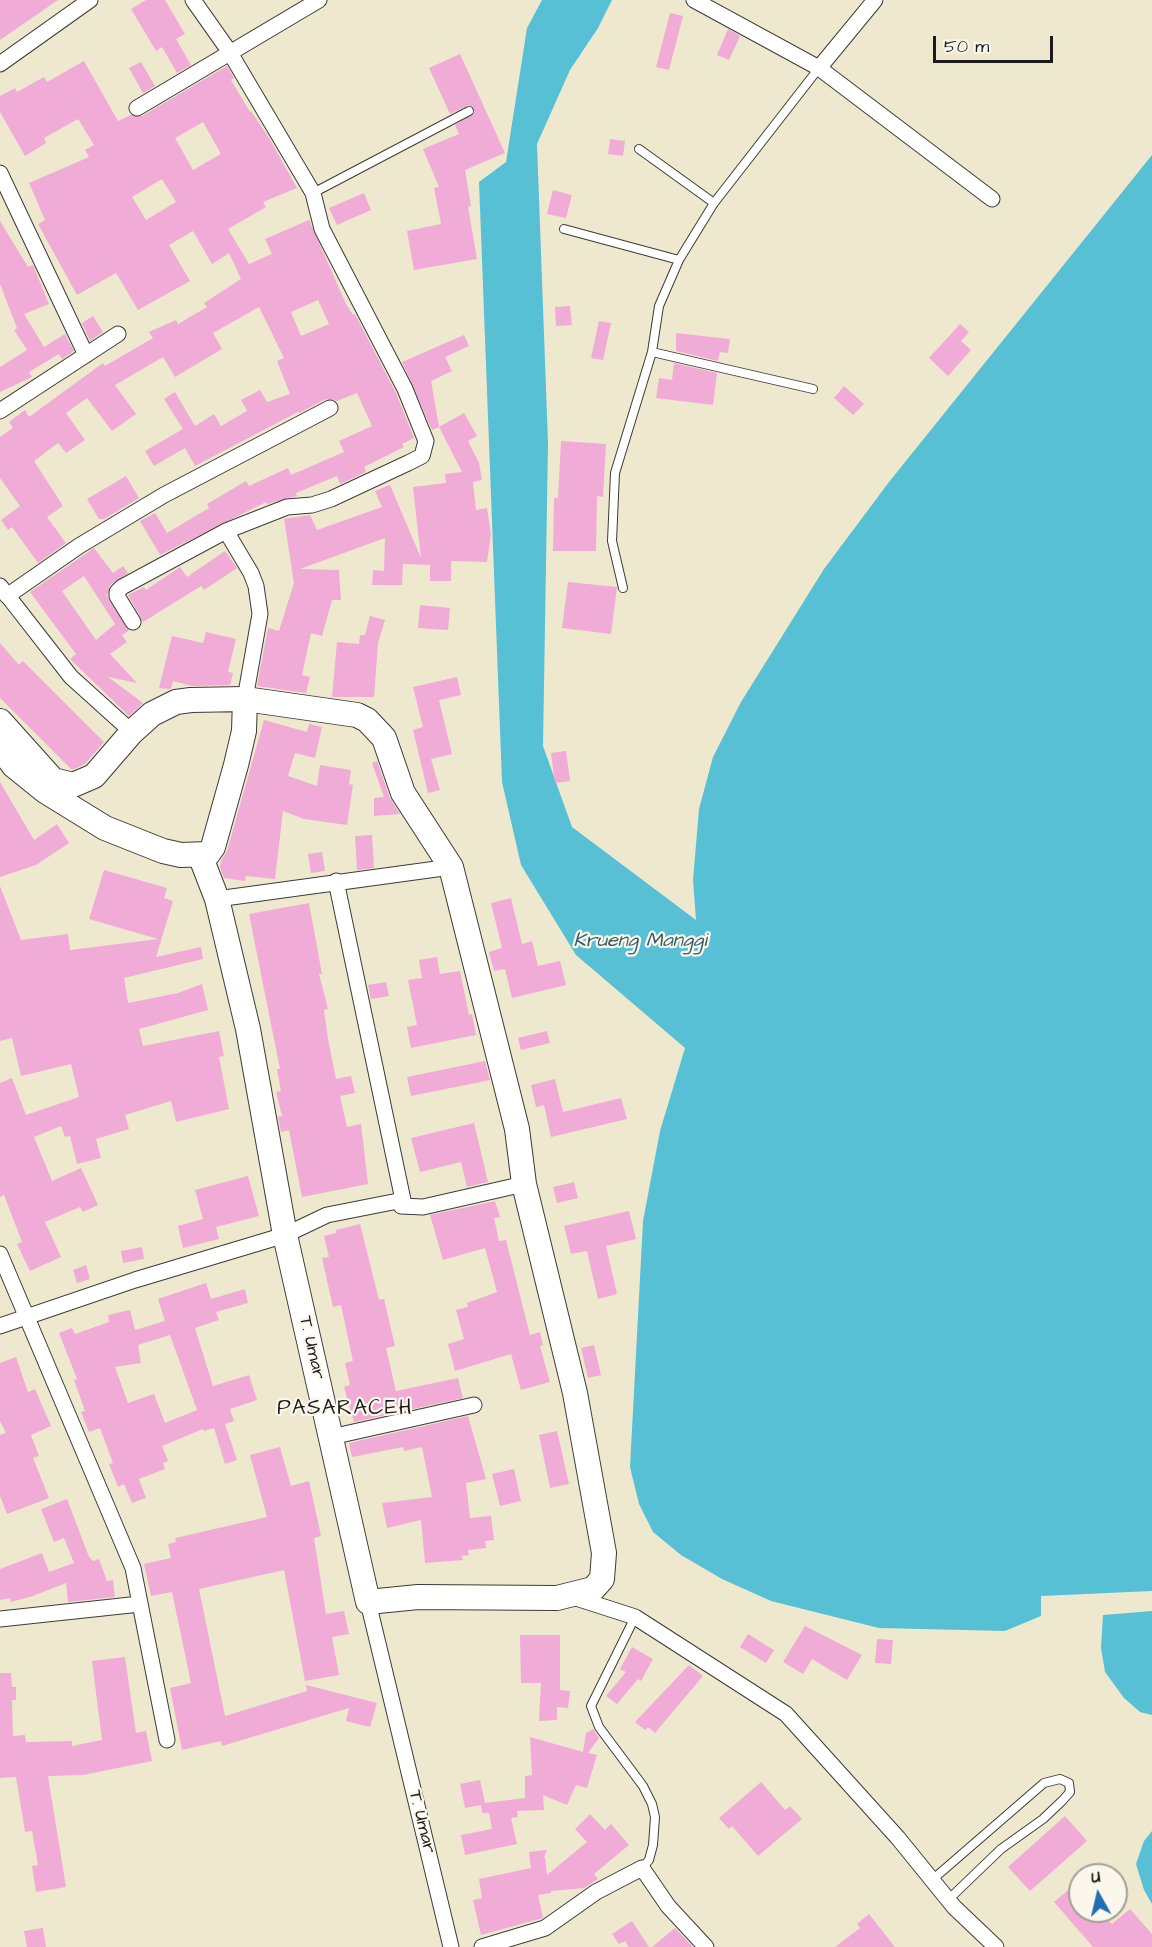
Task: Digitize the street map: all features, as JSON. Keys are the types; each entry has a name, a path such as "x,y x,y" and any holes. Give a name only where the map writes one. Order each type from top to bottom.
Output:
{"main road":[{"path":"0,722 48,775 60,783 73,785 94,776 132,732 152,714 176,702 217,698 245,699 357,715 367,720 384,738 403,793 451,867 517,1129 524,1184 575,1393 604,1553 604,1571 598,1585 583,1594 557,1598 418,1597 368,1602"},
{"path":"0,747 7,768 105,828 163,851 208,854 213,846 244,731 245,699"},
{"name":"T. Umar","path":"200,855 217,899 248,1029 285,1235 368,1602"}],"street":[{"path":"0,64 90,0"},
{"path":"133,622 118,598 118,590 226,531 286,507 312,505 331,499 422,456 426,448 425,435 417,413 322,229 313,193 229,51 193,0"},
{"path":"137,108 229,51 319,0"},
{"path":"694,0 819,69 992,199"},
{"path":"819,69 875,0"},
{"path":"0,173 86,356"},
{"path":"0,411 118,334"},
{"path":"132,732 70,677 3,591 164,495 330,408"},
{"path":"226,531 251,573 256,586 260,614 245,699"},
{"path":"217,899 451,867"},
{"path":"336,882 403,1200 401,1206 423,1207 524,1184"},
{"path":"0,1326 135,1280 285,1235 327,1215 403,1200"},
{"path":"0,1254 131,1561 167,1740"},
{"path":"331,1437 474,1405"},
{"path":"570,1596 635,1617 786,1714 948,1900 994,1946"},
{"name":"T. Umar","path":"368,1602 451,1947"},
{"path":"0,1619 140,1604"},
{"path":"482,1947 545,1928 596,1892 642,1868 668,1906 706,1947"}],"lane":[{"path":"623,588 612,541 615,473 652,352 659,306 679,260 714,203 819,69"},
{"path":"313,193 469,111"},
{"path":"639,149 714,203"},
{"path":"564,229 679,260"},
{"path":"652,352 813,389"},
{"path":"635,1617 591,1706 599,1727 643,1786 652,1804 655,1817 653,1845 649,1860 642,1868"},
{"path":"932,1880 1044,1783 1060,1779 1069,1783 1070,1792 1062,1802 1043,1819 1001,1849 948,1900"}],"water":[{"name":"Krueng Manggi","path":"542,0 612,0 598,28 570,70 537,144 548,443 543,746 572,827 696,920 693,880 699,809 713,757 741,702 824,569 889,482 1152,155 1152,1591 1041,1596 1041,1616 1005,1631 879,1628 771,1601 722,1579 681,1555 653,1532 639,1504 630,1467 643,1221 660,1131 685,1048 576,955 521,865 502,782 479,182 506,162 527,28"},
{"path":"1152,1611 1152,1715 1140,1712 1124,1698 1105,1672 1101,1648 1103,1615"},
{"path":"1152,1831 1152,1904 1144,1890 1136,1864 1144,1841"}],"building":[{"path":"0,0 58,0 0,40"},
{"path":"146,0 165,0 185,34 176,39 191,65 177,73 162,47 156,51 131,9"},
{"path":"670,13 683,16 669,70 656,67"},
{"path":"728,29 740,36 729,60 717,55"},
{"path":"460,54 505,153 465,170 471,206 468,207 477,259 414,270 407,231 441,224 434,188 439,187 423,149 459,134 455,125 475,112 469,105 450,114 429,68"},
{"path":"84,61 118,121 131,115 142,116 227,66 234,78 231,80 269,138 297,188 263,202 266,207 228,229 249,264 272,254 265,239 309,220 346,304 353,315 355,314 396,393 414,438 402,444 404,447 364,467 366,472 340,484 337,476 296,493 297,496 267,504 266,502 160,555 140,521 155,513 167,533 209,508 207,504 246,481 249,486 288,468 291,475 344,452 339,441 372,426 357,393 337,401 326,399 195,466 185,448 154,466 145,451 183,429 164,399 175,392 195,426 214,414 221,426 247,411 241,400 260,390 267,402 290,394 277,361 284,358 259,307 213,333 222,349 175,377 163,357 115,385 136,414 112,431 87,398 66,413 85,440 66,453 58,443 34,461 63,506 47,517 66,543 38,563 12,527 8,530 1,520 20,506 0,478 0,437 13,428 9,422 25,410 29,417 103,363 105,366 153,338 149,332 176,320 178,324 207,307 204,303 241,279 229,253 212,264 193,231 169,245 190,281 138,310 116,273 77,295 38,224 45,220 29,183 89,157 85,150 94,145 78,119 44,138 46,143 25,156 0,112 0,96 15,88 17,92 44,77 47,82","holes":["203,122 221,154 193,170 175,138","162,179 176,202 146,220 132,197","318,300 329,324 301,336 291,312"]},
{"path":"141,62 155,86 143,93 129,68"},
{"path":"610,139 625,141 623,156 608,154"},
{"path":"553,190 572,195 566,218 547,214"},
{"path":"364,193 371,210 337,225 329,208"},
{"path":"0,221 28,267 33,265 49,304 24,314 44,347 65,334 74,351 62,359 59,354 29,372 32,377 0,392 0,367 27,350 14,330 17,328 0,284"},
{"path":"570,306 572,325 556,326 555,307"},
{"path":"93,316 103,332 90,341 82,323"},
{"path":"599,321 611,323 603,360 591,358"},
{"path":"960,324 969,332 961,341 971,350 948,376 929,358"},
{"path":"676,333 730,339 728,353 720,352 718,361 676,351"},
{"path":"464,335 469,346 445,357 452,371 431,381 439,427 432,430 402,362"},
{"path":"674,363 717,373 713,405 656,398 659,378 672,380"},
{"path":"844,386 864,404 853,415 834,398"},
{"path":"464,413 477,436 468,441 479,463 482,480 473,482 476,510 487,508 491,534 487,562 451,561 451,581 430,581 430,565 403,564 402,585 372,585 373,570 384,571 385,538 300,569 339,570 341,600 332,600 322,636 311,633 302,675 310,677 306,693 257,686 268,628 279,631 294,583 284,519 310,515 317,530 382,507 375,491 390,485 421,558 413,487 446,483 445,474 462,472 439,427"},
{"path":"561,441 606,444 603,497 597,496 596,551 553,551 554,498 558,498"},
{"path":"126,476 139,498 104,519 99,519 87,499"},
{"path":"94,548 113,573 123,566 128,573 110,585 107,596 129,631 122,635 127,642 110,654 137,683 108,677 143,703 129,716 70,659 76,654 30,592","holes":["84,576 115,624 96,640 62,591"]},
{"path":"225,551 237,568 204,590 201,586 143,622 128,595 144,587 146,590 180,567 187,577"},
{"path":"568,582 617,587 611,634 562,628"},
{"path":"420,605 450,608 448,630 418,628"},
{"path":"370,616 385,620 378,643 374,697 332,697 337,642 359,644 360,635 365,635"},
{"path":"206,632 236,639 228,672 233,673 230,685 192,686 173,681 171,689 159,688 172,636 203,643"},
{"path":"0,643 19,665 23,661 104,742 85,764 72,770 0,698"},
{"path":"457,677 461,695 439,700 452,754 431,759 440,790 428,793 413,730 423,727 413,687"},
{"path":"264,720 307,732 309,724 322,727 315,758 295,753 288,776 317,786 320,765 351,770 349,784 353,785 347,825 304,819 283,811 275,879 246,876 245,881 224,878 220,867 221,861 227,851"},
{"path":"566,751 570,781 555,783 551,753"},
{"path":"377,761 390,798 400,814 374,816 374,798 384,797 372,763"},
{"path":"0,782 34,840 57,824 69,843 36,865 0,877"},
{"path":"372,835 374,868 357,870 355,836"},
{"path":"322,852 325,871 311,873 308,854"},
{"path":"104,870 167,888 164,898 173,901 156,957 201,947 203,959 124,978 128,1003 178,993 202,984 208,1010 139,1029 143,1046 219,1031 224,1056 219,1057 229,1109 176,1122 171,1101 125,1115 129,1129 96,1139 101,1158 77,1164 70,1136 65,1137 61,1126 34,1137 52,1181 81,1168 98,1205 83,1212 80,1207 45,1222 61,1257 30,1271 17,1244 22,1242 4,1195 0,1197 0,1083 12,1078 26,1115 79,1097 71,1064 21,1076 12,1038 0,1041 0,886 21,940 68,934 70,950 158,939 89,919"},
{"path":"511,898 522,944 532,941 538,966 560,961 566,985 512,998 505,969 494,971 489,952 502,948 491,903"},
{"path":"309,903 322,974 319,974 328,1009 324,1010 336,1079 351,1076 355,1093 340,1096 347,1127 361,1124 368,1184 302,1197 289,1130 281,1132 278,1117 282,1116 276,1092 281,1091 277,1069 280,1069 249,914"},
{"path":"437,957 440,974 460,971 469,1015 472,1014 476,1035 411,1048 407,1027 417,1025 408,980 422,978 419,960"},
{"path":"386,982 389,996 371,999 368,985"},
{"path":"547,1031 550,1043 521,1050 518,1038"},
{"path":"485,1061 490,1080 411,1096 407,1077"},
{"path":"555,1079 563,1112 621,1098 627,1119 551,1137 544,1105 536,1107 531,1085"},
{"path":"474,1123 488,1182 467,1187 461,1162 420,1172 411,1138"},
{"path":"248,1176 259,1216 216,1227 219,1239 183,1248 178,1226 203,1219 195,1190"},
{"path":"574,1182 578,1198 557,1203 553,1187"},
{"path":"495,1201 500,1217 494,1218 499,1241 506,1240 530,1335 540,1332 543,1345 540,1346 550,1382 521,1390 511,1354 455,1371 448,1344 464,1339 456,1310 468,1307 467,1303 497,1292 485,1248 443,1260 430,1215"},
{"path":"629,1211 636,1239 606,1246 617,1294 598,1299 587,1251 571,1254 564,1226"},
{"path":"360,1224 379,1300 384,1299 395,1346 386,1348 396,1391 458,1378 463,1398 354,1422 344,1387 350,1385 345,1363 353,1361 341,1305 333,1307 322,1258 329,1257 324,1236 336,1233 336,1230"},
{"path":"142,1247 144,1259 123,1263 121,1251"},
{"path":"86,1265 90,1279 77,1283 73,1270"},
{"path":"206,1283 211,1299 245,1289 248,1303 216,1312 219,1320 195,1328 213,1386 249,1375 257,1400 230,1409 234,1421 225,1424 237,1460 225,1464 214,1428 204,1431 203,1429 162,1446 168,1461 163,1463 165,1469 139,1479 146,1498 132,1503 124,1484 118,1487 109,1464 113,1463 100,1428 89,1432 81,1412 85,1411 74,1380 77,1379 59,1333 72,1328 75,1334 109,1322 108,1315 130,1310 135,1330 165,1321 158,1299","holes":["170,1335 197,1410 165,1423 154,1394 128,1403 115,1367 141,1363 138,1345"]},
{"path":"594,1345 601,1375 588,1378 581,1348"},
{"path":"16,1357 28,1392 35,1389 51,1426 31,1435 39,1456 33,1458 49,1498 7,1514 0,1496 0,1435 6,1433 0,1421 0,1363"},
{"path":"468,1416 486,1479 466,1483 470,1518 491,1516 494,1540 485,1541 486,1548 468,1550 469,1555 462,1556 463,1560 425,1563 421,1520 387,1528 382,1503 432,1497 422,1447 404,1451 403,1447 352,1457 349,1443"},
{"path":"557,1431 569,1484 550,1488 539,1435"},
{"path":"280,1447 291,1486 309,1481 321,1536 314,1538 326,1614 344,1611 349,1634 332,1637 339,1675 305,1681 284,1570 199,1589 225,1716 307,1691 306,1685 377,1703 370,1727 346,1721 349,1708 222,1746 221,1741 182,1750 170,1688 191,1683 172,1592 151,1596 144,1564 171,1558 168,1544 176,1542 175,1538 267,1517 250,1455"},
{"path":"514,1469 521,1501 500,1506 492,1474"},
{"path":"67,1499 89,1557 93,1561 99,1559 107,1581 113,1580 115,1597 68,1602 66,1583 11,1602 10,1598 0,1600 0,1569 42,1553 49,1572 74,1563 64,1538 54,1542 41,1509"},
{"path":"805,1626 862,1655 847,1680 812,1659 803,1674 783,1662"},
{"path":"748,1634 774,1650 766,1663 740,1647"},
{"path":"520,1635 560,1635 560,1690 570,1691 568,1708 557,1707 557,1720 539,1721 541,1683 521,1683"},
{"path":"877,1639 893,1640 891,1664 875,1663"},
{"path":"632,1647 653,1659 641,1681 638,1679 617,1704 606,1696 626,1672 620,1669"},
{"path":"125,1657 136,1733 146,1731 152,1761 83,1775 48,1776 66,1887 36,1892 32,1866 38,1865 32,1831 25,1832 16,1777 0,1778 0,1673 11,1673 12,1687 16,1687 16,1700 12,1700 13,1736 25,1735 26,1742 72,1741 72,1746 102,1740 92,1661"},
{"path":"689,1665 703,1676 655,1733 648,1727 645,1730 635,1722"},
{"path":"593,1729 599,1738 588,1753 597,1755 587,1788 576,1785 567,1805 543,1795 544,1810 517,1811 518,1817 511,1818 517,1844 465,1855 461,1835 492,1829 489,1813 482,1813 481,1805 465,1808 460,1784 480,1780 485,1803 525,1798 525,1776 532,1775 530,1737 583,1752 586,1733"},
{"path":"761,1782 785,1810 790,1806 802,1819 758,1856 732,1826 729,1829 719,1818"},
{"path":"590,1814 605,1830 611,1824 629,1845 594,1874 598,1879 584,1888 551,1891 551,1893 538,1895 543,1918 481,1935 473,1900 482,1898 479,1879 531,1868 529,1852 547,1850 543,1859 545,1857 547,1875 587,1842 575,1829"},
{"path":"1065,1816 1087,1841 1030,1891 1008,1867"},
{"path":"1068,1890 1068,1918 1054,1902"},
{"path":"1130,1909 1152,1934 1152,1947 1093,1947 1072,1923 1128,1923"},
{"path":"869,1914 895,1947 835,1947 860,1928 857,1924"},
{"path":"632,1921 649,1947 629,1947 625,1941 619,1944 612,1934"},
{"path":"43,1928 46,1947 27,1947 24,1931"},
{"path":"675,1928 693,1947 652,1947"}],"district":[{"name":"PASARACEH","path":"345,1410"}]}
